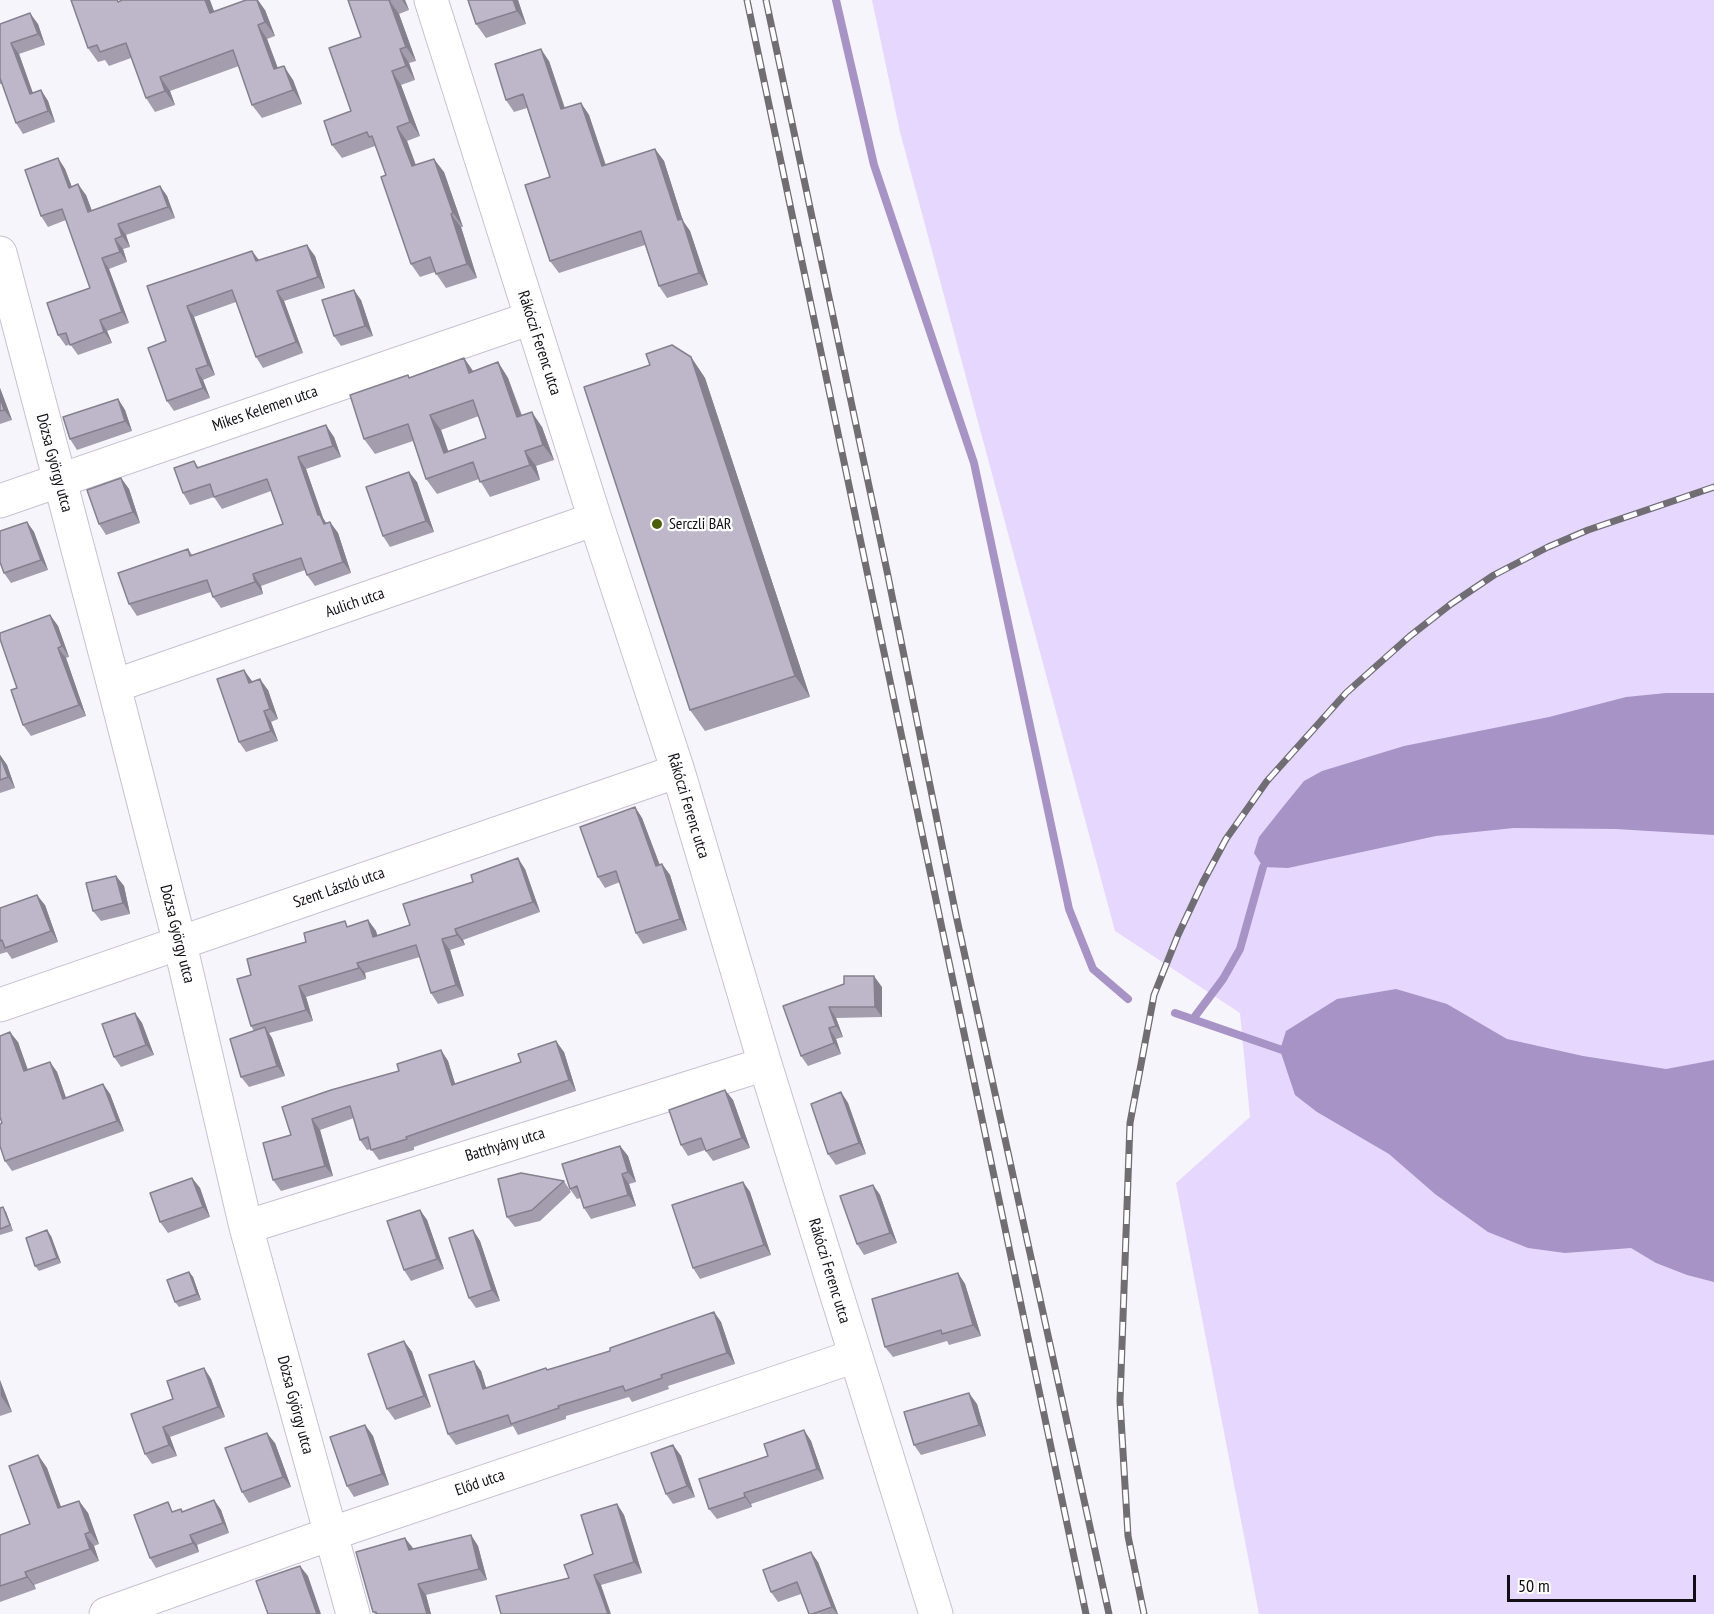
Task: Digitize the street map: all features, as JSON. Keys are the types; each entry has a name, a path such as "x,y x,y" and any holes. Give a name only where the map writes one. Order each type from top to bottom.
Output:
{"street":[{"name":"Rákóczi Ferenc utca","path":"431,0 595,519 678,771 765,1064 936,1614"},
{"name":"Dózsa György utca","path":"0,253 180,944 246,1227 353,1614"},
{"name":"Mikes Kelemen utca","path":"0,501 531,318"},
{"name":"Aulich utca","path":"114,686 595,519"},
{"name":"Szent László utca","path":"0,1005 678,771"},
{"name":"Batthyány utca","path":"246,1227 765,1064"},
{"name":"Előd utca","path":"106,1614 330,1534 855,1356"}],"shaded area":[{"path":"872,0 1714,0 1714,1614 1259,1614 1176,1183 1250,1117 1240,1013 1115,931 900,132"},
{"path":"1666,693 1714,693 1714,835 1616,829 1514,828 1436,836 1288,868 1263,867 1254,853 1259,837 1304,781 1322,771 1404,746 1549,717 1626,697"},
{"path":"1396,989 1447,1004 1507,1039 1583,1056 1666,1069 1714,1060 1714,1282 1656,1263 1631,1248 1565,1253 1528,1248 1488,1232 1435,1194 1389,1154 1317,1112 1295,1095 1280,1050 1286,1031 1337,999"}],"building":[{"path":"71,0 117,0 118,2 122,0 205,0 210,13 246,0 257,0 265,22 258,25 274,69 284,66 293,90 252,105 233,50 160,77 165,91 146,98 126,43 100,52 97,45 88,48"},
{"path":"348,0 389,0 406,47 400,49 406,66 392,71 410,122 397,127 412,166 434,159 453,213 451,214 467,264 436,274 430,257 411,264 381,177 386,175 372,136 369,137 367,132 332,145 324,121 351,111 329,48 361,37"},
{"path":"468,0 513,0 517,11 476,24"},
{"path":"30,13 38,34 11,43 30,94 41,90 48,111 16,123 0,78 0,24"},
{"path":"541,49 561,109 581,103 602,166 655,149 678,220 682,219 699,273 659,286 641,231 550,261 525,185 550,177 523,94 506,100 495,64"},
{"path":"58,158 69,188 78,184 88,212 160,186 168,207 118,224 122,236 115,239 120,252 102,258 122,312 100,320 104,332 70,345 66,333 58,335 47,303 90,288 62,209 41,216 25,170"},
{"path":"307,245 318,277 277,291 296,342 256,357 232,290 187,306 208,365 196,369 203,388 167,401 148,348 166,341 147,286 252,251 256,261"},
{"path":"354,290 365,326 334,336 322,300"},
{"path":"672,345 691,357 795,676 690,710 584,387 650,365 646,354"},
{"path":"464,358 469,373 498,362 517,417 532,412 543,445 525,451 530,465 480,482 473,462 426,479 408,424 364,439 350,395 408,375 409,378","holes":["473,400 486,438 444,453 430,415"]},
{"path":"0,397 4,410 0,411"},
{"path":"118,399 125,421 70,439 63,417"},
{"path":"326,425 333,446 298,457 318,515 324,524 330,522 343,562 307,575 301,558 253,574 255,582 213,597 207,580 129,604 118,573 188,549 190,556 283,524 267,479 214,497 210,484 183,493 174,468 194,461 197,468"},
{"path":"409,472 426,521 383,536 366,487"},
{"path":"121,478 133,512 99,524 87,490"},
{"path":"27,522 41,560 4,573 0,562 0,531"},
{"path":"50,615 62,646 58,648 79,705 23,725 11,690 17,688 0,633"},
{"path":"244,670 249,683 260,679 270,709 264,711 271,731 239,742 217,679"},
{"path":"0,756 8,777 0,780"},
{"path":"635,807 656,866 662,864 680,919 636,933 616,871 598,877 580,827"},
{"path":"518,858 533,902 455,929 457,935 442,939 456,985 431,993 416,945 357,963 359,968 299,986 306,1010 251,1026 237,979 251,975 247,959 306,942 304,933 345,921 347,927 368,920 373,937 410,925 403,904 473,882 471,875"},
{"path":"116,876 123,903 93,911 86,883"},
{"path":"37,895 51,931 5,948 2,940 0,941 0,908"},
{"path":"844,976 874,976 875,1007 829,1007 836,1026 829,1028 834,1043 801,1056 783,1006 844,984"},
{"path":"135,1013 146,1045 114,1057 102,1024"},
{"path":"265,1027 277,1066 241,1077 230,1039"},
{"path":"10,1032 24,1071 50,1062 63,1099 103,1084 117,1121 5,1161 0,1146 0,1124 2,1123 0,1117 0,1036"},
{"path":"556,1041 569,1080 371,1150 368,1137 360,1140 350,1106 312,1119 325,1166 273,1180 263,1143 291,1135 282,1107 331,1090 399,1071 397,1064 441,1050 452,1085 521,1062 518,1054"},
{"path":"725,1090 742,1138 706,1151 701,1138 681,1145 669,1110"},
{"path":"841,1092 859,1143 828,1154 811,1104"},
{"path":"620,1146 628,1172 622,1174 628,1195 584,1208 577,1186 570,1189 562,1164"},
{"path":"521,1173 564,1181 532,1210 507,1217 498,1179"},
{"path":"192,1178 203,1207 160,1222 150,1193"},
{"path":"743,1182 764,1245 693,1268 672,1205"},
{"path":"873,1185 890,1233 857,1244 840,1196"},
{"path":"3,1207 10,1225 0,1229 0,1208"},
{"path":"420,1210 437,1259 404,1270 387,1221"},
{"path":"47,1230 57,1258 35,1266 26,1238"},
{"path":"473,1230 492,1290 469,1298 449,1238"},
{"path":"189,1272 197,1294 175,1302 167,1280"},
{"path":"958,1273 973,1325 942,1334 941,1330 885,1347 872,1299"},
{"path":"714,1312 727,1353 661,1375 662,1378 625,1391 623,1386 558,1406 559,1408 511,1424 508,1415 448,1434 429,1375 474,1361 483,1389 546,1368 547,1370 610,1351 610,1348"},
{"path":"404,1341 424,1396 387,1409 368,1354"},
{"path":"204,1368 218,1407 163,1427 169,1445 145,1454 131,1414 173,1399 167,1381"},
{"path":"969,1393 979,1425 914,1445 904,1412"},
{"path":"365,1425 382,1474 347,1486 330,1437"},
{"path":"804,1430 817,1469 744,1493 745,1497 709,1509 699,1479 768,1456 764,1444"},
{"path":"267,1433 283,1477 242,1492 225,1448"},
{"path":"673,1445 687,1486 666,1494 651,1453"},
{"path":"38,1455 58,1508 79,1501 90,1532 85,1534 90,1549 25,1572 27,1577 0,1586 0,1535 30,1524 9,1466"},
{"path":"214,1500 223,1523 190,1535 193,1543 150,1558 134,1515 168,1502 172,1512 181,1509 182,1512"},
{"path":"617,1504 634,1562 594,1575 608,1614 501,1614 496,1596 569,1578 564,1565 593,1554 581,1515"},
{"path":"471,1535 479,1569 418,1584 427,1614 377,1614 373,1612 356,1552 405,1538 409,1550"},
{"path":"811,1552 832,1607 809,1614 797,1582 771,1592 763,1570"},
{"path":"300,1566 317,1614 268,1614 256,1581"}],"waterway":[{"path":"836,0 874,165 974,463 1069,909 1093,969 1128,999"},
{"path":"1193,1019 1223,979 1240,949 1263,867"},
{"path":"1175,1013 1288,1052"}],"railway":[{"path":"747,0 1086,1614"},
{"path":"766,0 887,571 956,915 1109,1614"},
{"path":"1144,1614 1128,1536 1120,1401 1130,1123 1154,995 1178,935 1203,882 1226,839 1267,781 1346,693 1410,636 1451,604 1494,575 1548,547 1588,530 1714,487"}],"place":[{"name":"Serczli BAR","path":"657,524"}]}
